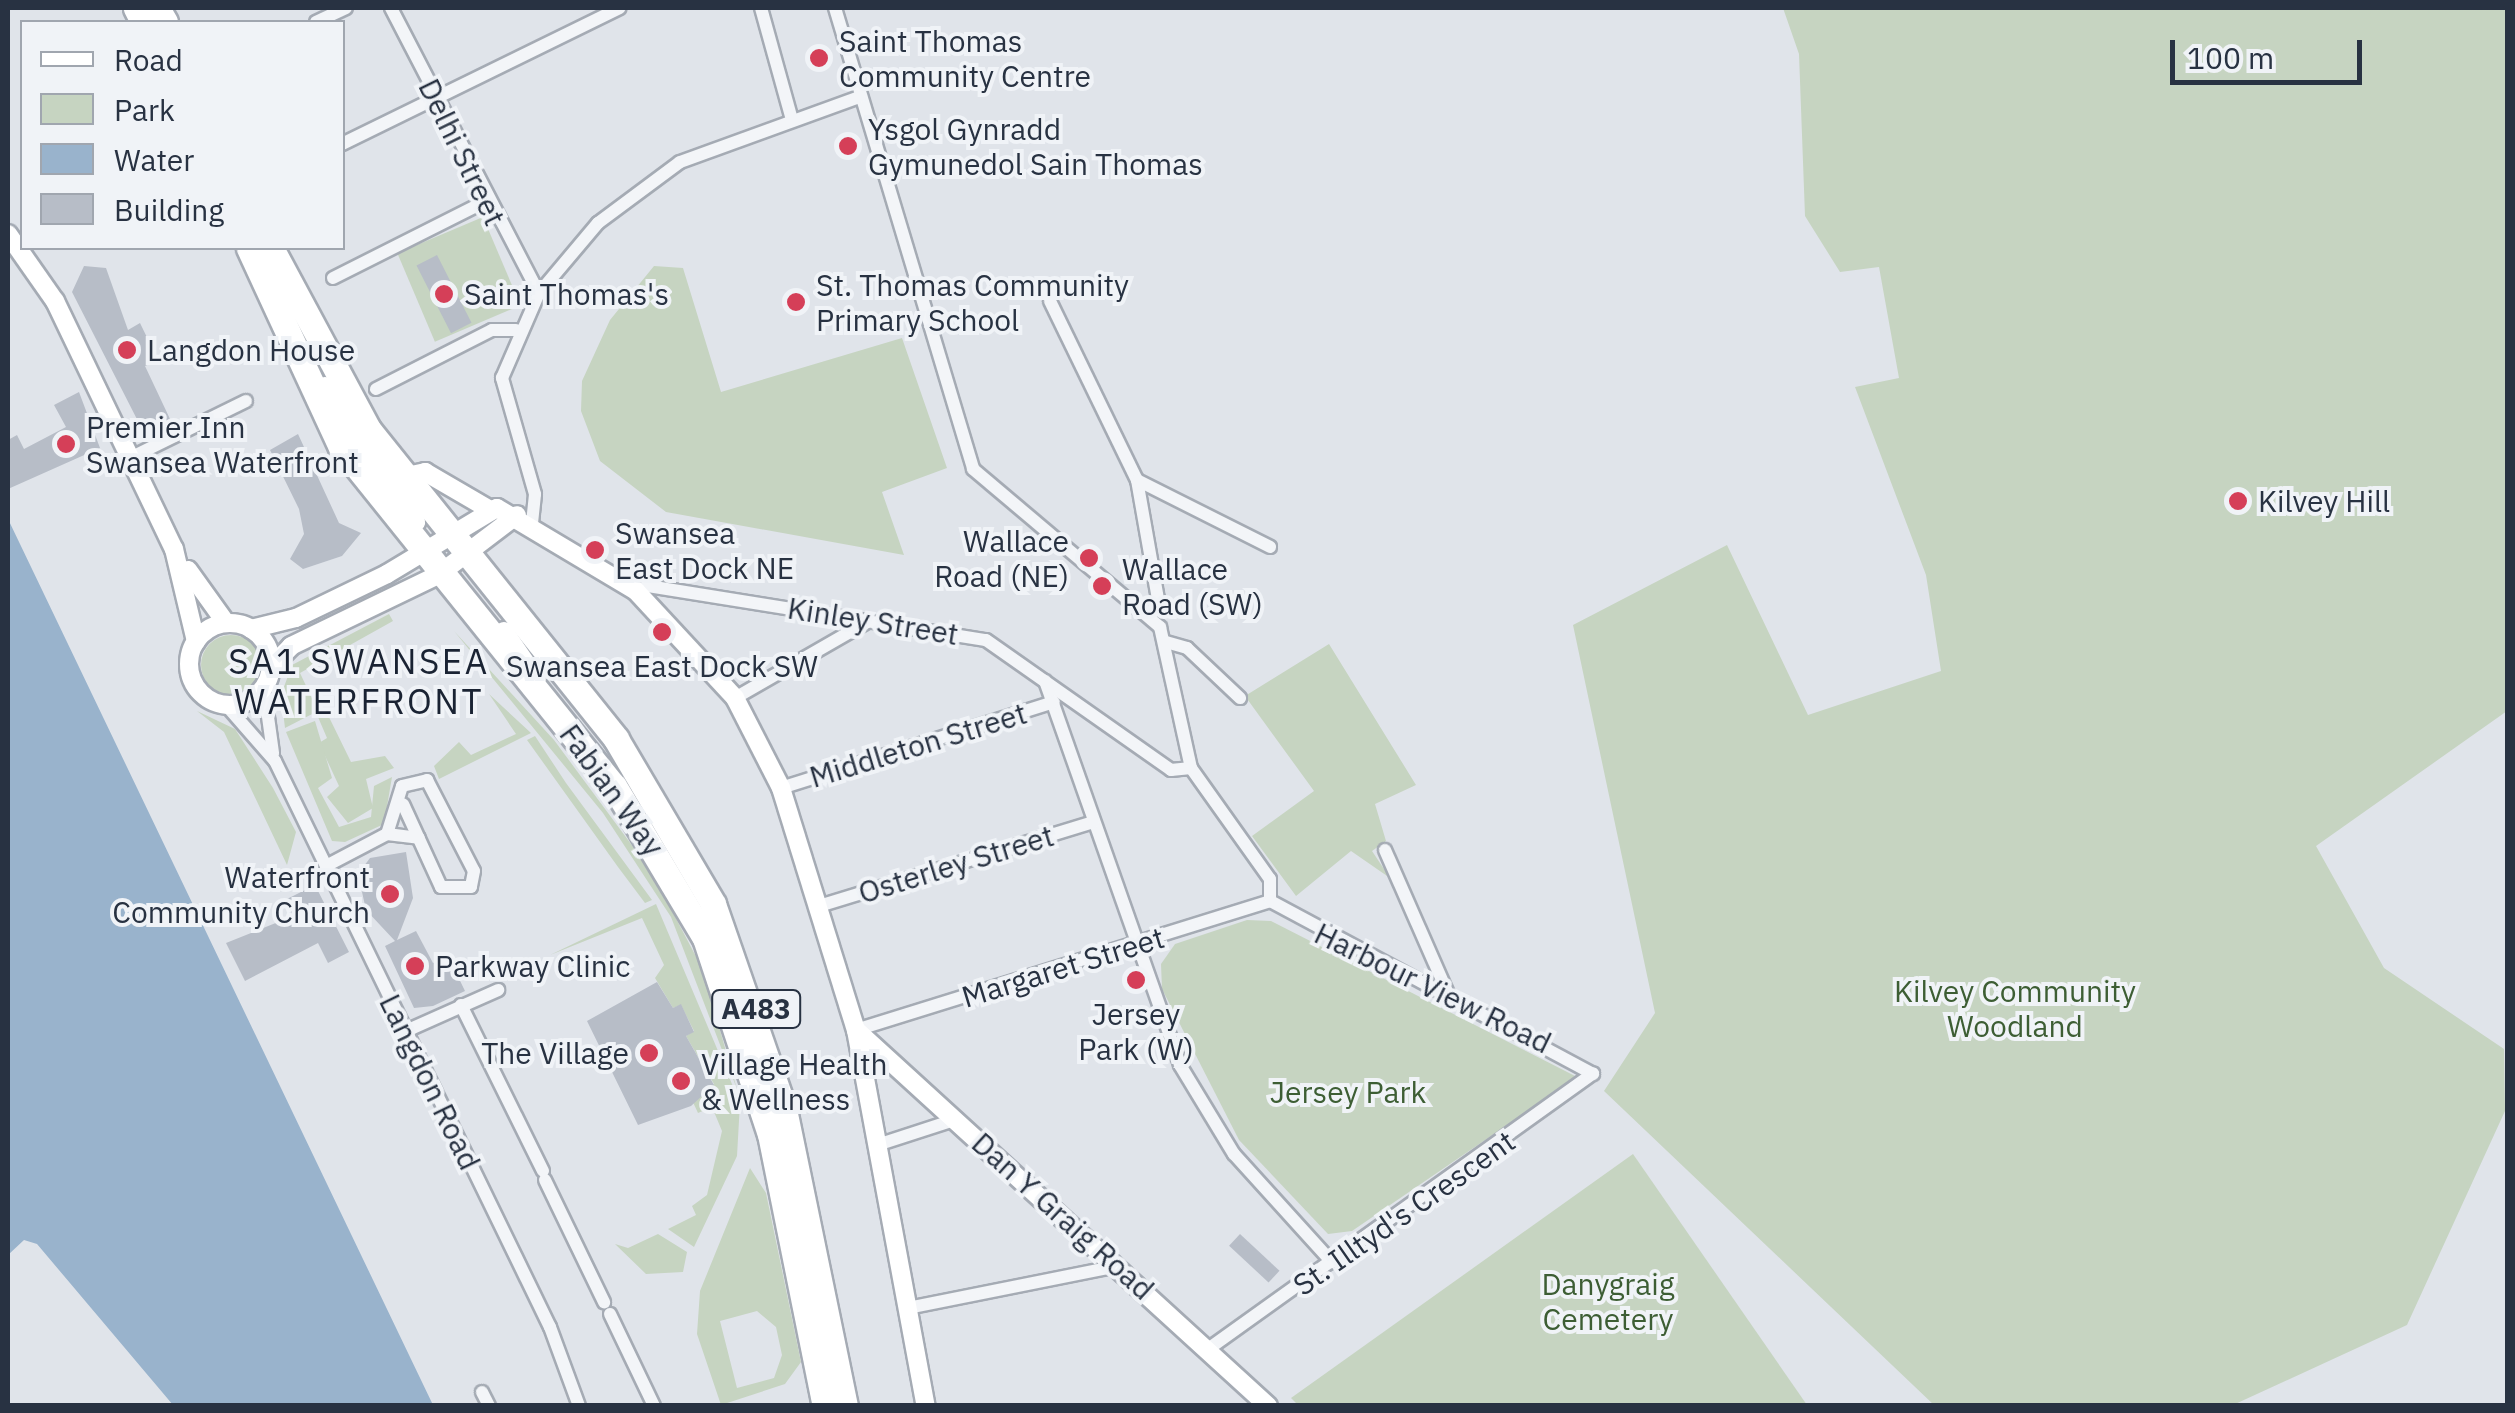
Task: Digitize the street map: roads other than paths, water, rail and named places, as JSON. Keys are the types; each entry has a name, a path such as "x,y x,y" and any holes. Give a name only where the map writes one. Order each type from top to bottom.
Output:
{"highway":[{"name":"Fabian Way","path":"250,250 308,391 443,556 636,768 729,938 784,1109 845,1406"},
{"name":"Fabian Way","path":"275,258 335,376 402,477 443,556 644,831 719,972 770,1134 825,1406"}],"street":[{"path":"320,20 346,8"},
{"name":"Delhi Street","path":"391,8 486,201 538,293"},
{"path":"345,142 620,8"},
{"path":"761,8 792,120"},
{"path":"836,8 974,469 1151,615 1166,642 1192,768 1270,879 1270,901"},
{"path":"21,250 43,278 174,549 226,623 251,629 296,618 524,519 535,494 502,378 516,330 538,293 598,223 680,162 860,98"},
{"path":"333,278 486,201"},
{"path":"275,258 311,362 443,556"},
{"path":"1050,300 1137,480 1158,599 1151,615"},
{"path":"376,388 492,330 516,330"},
{"path":"132,457 246,400"},
{"path":"402,477 425,472 490,510 524,519 636,592 735,698 782,788 856,1030 926,1406"},
{"path":"1137,480 1270,548"},
{"path":"174,549 196,641 191,676 226,705 264,688 271,667 292,646 443,556 490,510"},
{"name":"Kinley Street","path":"636,592 648,586 986,640 1171,770 1192,768"},
{"path":"735,698 869,621"},
{"path":"196,641 226,623"},
{"path":"251,629 271,667"},
{"path":"1166,642 1187,648 1240,698"},
{"path":"1045,680 1093,822 1196,1096 1259,1186 1332,1262"},
{"name":"Langdon Road","path":"264,688 275,761"},
{"name":"Middleton Street","path":"782,788 1054,702"},
{"name":"Langdon Road","path":"226,705 275,761 406,1031 579,1406"},
{"path":"326,866 387,834 403,804 409,780 432,784 474,872 472,887 446,892 403,804"},
{"name":"Osterley Street","path":"818,906 1093,822"},
{"path":"387,834 419,838"},
{"path":"1385,850 1449,996"},
{"name":"Margaret Street","path":"856,1030 1270,901"},
{"name":"Harbour View Road","path":"1270,901 1593,1074"},
{"path":"406,1031 498,990"},
{"path":"461,1005 654,1406"},
{"name":"Dan Y Graig Road","path":"856,1030 958,1119 1114,1266 1212,1348 1268,1406"},
{"name":"St. Illtyd's Crescent","path":"1212,1348 1593,1074"},
{"path":"877,1145 958,1119"},
{"path":"908,1308 1114,1266"},
{"path":"482,1392 489,1406"}],"water":[{"path":"8,519 433,1405 173,1405 37,1244 24,1240 8,1255"}],"place":[{"name":"Saint Thomas Community Centre","path":"819,58"},
{"name":"Ysgol Gynradd Gymunedol Sain Thomas","path":"848,146"},
{"name":"Saint Thomas's","path":"444,294"},
{"name":"St. Thomas Community Primary School","path":"796,302"},
{"name":"Langdon House","path":"127,350"},
{"name":"Premier Inn Swansea Waterfront","path":"66,444"},
{"name":"Kilvey Hill","path":"2238,501"},
{"name":"Swansea East Dock NE","path":"595,550"},
{"name":"Wallace Road (NE)","path":"1089,558"},
{"name":"Wallace Road (SW)","path":"1102,586"},
{"name":"Swansea East Dock SW","path":"662,632"},
{"name":"Waterfront Community Church","path":"390,894"},
{"name":"Parkway Clinic","path":"415,966"},
{"name":"Jersey Park (W)","path":"1136,980"},
{"name":"The Village","path":"649,1053"},
{"name":"Village Health & Wellness","path":"681,1081"}],"district":[{"name":"SA1 SWANSEA WATERFRONT","path":"359,681"}],"park label":[{"name":"Kilvey Community Woodland","path":"2015,1008"},
{"name":"Jersey Park","path":"1348,1092"},
{"name":"Danygraig Cemetery","path":"1608,1301"}]}
